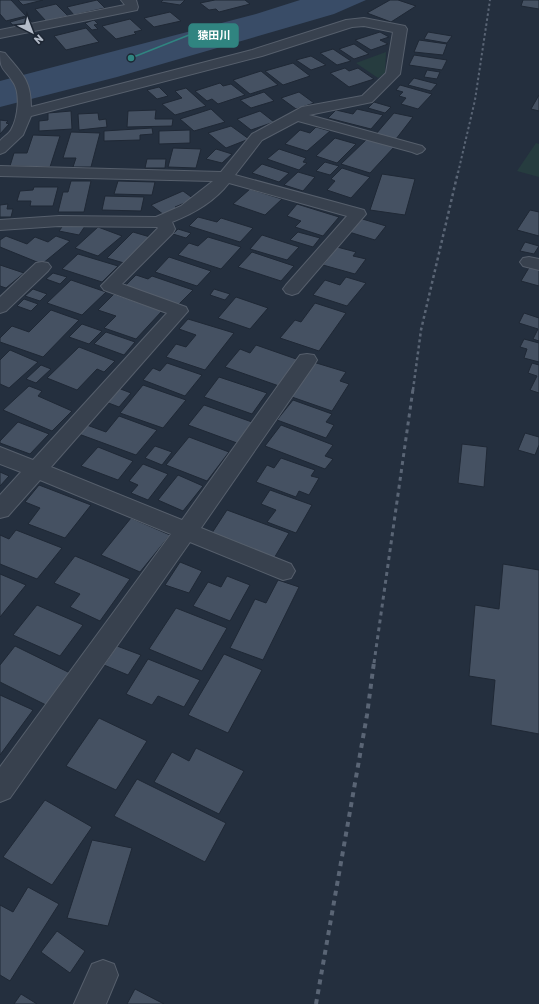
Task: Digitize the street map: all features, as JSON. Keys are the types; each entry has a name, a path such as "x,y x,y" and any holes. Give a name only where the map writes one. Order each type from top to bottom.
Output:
{"street":[{"path":"0,34 132,7 131,2 127,0"},
{"path":"0,225 59,221 158,222 187,210 219,185 257,137 307,110 367,99 393,74 400,29 364,22 351,23 257,53 24,109"},
{"path":"0,56 20,82 24,93 24,109 18,132 0,149"},
{"path":"296,116 417,149"},
{"path":"0,171 226,177 358,214 292,289"},
{"path":"0,510 180,310 110,286 167,229 162,220"},
{"path":"0,307 42,267"},
{"path":"0,789 307,360"},
{"path":"0,455 283,571"},
{"path":"90,1004 103,975"}],"green space":[{"path":"386,52 385,73 378,78 356,63"},
{"path":"536,143 539,144 539,177 517,171"}],"water":[{"path":"300,0 366,0 334,14 117,77 0,107 0,81 256,14"}],"building":[{"path":"0,0 11,0 26,16 6,21 0,14"},
{"path":"18,0 43,0 23,5"},
{"path":"97,0 105,8 74,15 67,7"},
{"path":"163,0 185,0 180,5 161,2"},
{"path":"215,0 245,0 250,4 219,12 216,9 209,10 200,3"},
{"path":"390,0 398,0 416,6 391,22 367,13"},
{"path":"523,0 539,0 539,9 521,6"},
{"path":"56,4 68,16 46,21 35,9"},
{"path":"170,12 181,21 154,27 144,18"},
{"path":"28,17 34,25 16,29 10,22"},
{"path":"130,19 142,30 134,32 136,34 116,39 102,26"},
{"path":"94,20 98,24 94,25 98,29 92,30 85,23"},
{"path":"86,28 99,42 66,50 54,36"},
{"path":"380,32 389,37 380,40 388,44 371,50 355,40"},
{"path":"428,32 452,36 447,43 424,39"},
{"path":"419,40 447,44 443,55 414,52"},
{"path":"354,44 369,54 354,59 339,49"},
{"path":"333,49 351,61 337,65 320,53"},
{"path":"414,55 447,60 442,70 409,65"},
{"path":"311,56 326,65 311,70 296,60"},
{"path":"293,63 310,76 283,85 265,71"},
{"path":"345,68 349,71 358,68 374,79 349,87 330,73"},
{"path":"427,70 440,72 437,79 424,77"},
{"path":"261,71 278,85 250,94 233,80"},
{"path":"414,78 437,84 431,91 408,85"},
{"path":"220,83 223,86 231,84 245,95 218,104 212,99 207,101 195,91"},
{"path":"400,85 432,94 418,109 401,104 406,98 399,96 403,92 396,90"},
{"path":"159,87 168,96 157,99 147,90"},
{"path":"186,88 206,106 175,115 162,104 182,98 175,91"},
{"path":"264,92 274,101 251,108 240,100"},
{"path":"299,92 314,103 296,109 281,98"},
{"path":"539,95 539,111 531,109"},
{"path":"374,102 391,107 385,113 368,108"},
{"path":"211,109 225,122 194,131 180,119"},
{"path":"357,109 383,115 371,129 328,118 336,110 353,114"},
{"path":"156,110 155,119 173,119 172,126 127,127 128,111"},
{"path":"71,111 72,129 39,131 39,121 48,120 48,113"},
{"path":"260,111 274,122 251,130 237,119"},
{"path":"98,113 99,120 106,119 107,127 79,130 78,114"},
{"path":"394,113 413,117 396,139 376,134"},
{"path":"0,120 8,121 6,123 9,124 0,134"},
{"path":"231,126 249,139 226,148 208,133"},
{"path":"316,127 330,131 307,151 285,144 300,130 310,133"},
{"path":"152,128 153,134 140,135 140,140 104,141 104,131"},
{"path":"190,130 190,143 159,144 159,131"},
{"path":"71,132 100,133 91,167 73,167 76,158 63,158"},
{"path":"33,135 60,136 50,167 10,166 14,153 27,153"},
{"path":"335,138 356,144 337,163 316,156"},
{"path":"368,138 395,146 370,173 341,164"},
{"path":"173,148 201,149 196,168 168,167"},
{"path":"216,149 232,154 222,163 206,159"},
{"path":"279,149 306,158 303,162 307,163 299,170 267,159"},
{"path":"147,159 166,159 165,168 145,168"},
{"path":"325,162 339,166 330,175 316,171"},
{"path":"262,164 289,173 279,182 252,173"},
{"path":"342,168 370,177 351,198 327,190 335,181 331,179"},
{"path":"298,172 315,177 303,191 284,185"},
{"path":"382,174 415,179 405,215 370,210"},
{"path":"71,181 91,181 84,212 58,212 63,192 68,192"},
{"path":"118,181 155,182 152,195 114,194"},
{"path":"34,187 58,187 53,206 30,206 31,201 17,201 20,191 33,190"},
{"path":"250,189 282,199 265,215 233,204"},
{"path":"183,191 194,199 175,207 177,209 164,215 151,205"},
{"path":"105,196 144,197 141,211 102,210"},
{"path":"8,204 7,209 13,209 11,217 0,217 0,205"},
{"path":"297,204 339,217 323,236 295,227 301,221 287,216"},
{"path":"530,210 539,212 539,236 517,230"},
{"path":"198,217 217,222 221,218 253,228 240,242 189,226"},
{"path":"359,218 386,226 375,240 349,232"},
{"path":"65,223 85,226 79,235 59,231"},
{"path":"98,227 122,236 98,256 75,248"},
{"path":"178,229 191,233 186,238 173,234"},
{"path":"133,232 150,237 124,263 107,258"},
{"path":"298,232 320,238 313,247 290,240"},
{"path":"262,235 299,247 287,260 250,249"},
{"path":"6,236 27,244 35,237 48,242 56,236 70,241 42,264 0,247 0,240"},
{"path":"208,237 241,247 221,269 178,255 189,243 198,246"},
{"path":"525,242 539,246 534,254 520,251"},
{"path":"337,247 356,252 353,256 366,259 355,274 323,265"},
{"path":"252,252 294,266 281,281 238,267"},
{"path":"78,254 118,266 102,282 62,269"},
{"path":"169,257 211,271 197,286 155,272"},
{"path":"0,265 24,273 6,288 0,286"},
{"path":"530,266 539,269 539,286 521,281"},
{"path":"53,273 67,277 60,284 46,279"},
{"path":"136,275 148,279 152,276 193,290 178,305 124,287"},
{"path":"346,277 366,283 347,306 313,295 325,280 340,285"},
{"path":"71,280 106,292 82,315 47,303"},
{"path":"33,289 47,294 40,301 25,296"},
{"path":"214,289 230,294 225,300 210,295"},
{"path":"114,294 162,311 136,339 104,328 116,316 98,310"},
{"path":"236,297 268,308 250,329 218,318"},
{"path":"24,299 38,304 31,311 17,306"},
{"path":"315,303 346,313 319,351 280,338 295,320 301,322"},
{"path":"51,310 79,320 43,357 0,342 0,338 12,326 29,332"},
{"path":"524,313 539,318 539,341 533,339 538,329 519,323"},
{"path":"188,319 234,333 205,370 166,357 176,344 186,347 196,335 179,329"},
{"path":"82,324 102,331 89,344 69,337"},
{"path":"106,332 135,342 124,355 94,344"},
{"path":"524,339 539,343 539,362 524,358 527,349 520,347"},
{"path":"256,345 299,360 279,386 225,367 240,349 250,353"},
{"path":"79,347 115,361 104,372 97,369 77,390 47,378"},
{"path":"10,350 38,362 9,388 0,384 0,360"},
{"path":"313,362 346,372 340,381 349,384 332,411 289,396"},
{"path":"167,363 202,375 185,396 143,380 153,368 160,371"},
{"path":"532,363 539,365 539,393 530,390 537,376 528,373"},
{"path":"41,365 51,369 36,383 26,379"},
{"path":"219,377 267,393 252,414 204,397"},
{"path":"143,385 186,400 163,428 120,413"},
{"path":"29,386 42,391 38,396 72,411 52,431 3,410"},
{"path":"118,388 131,393 119,407 106,402"},
{"path":"293,400 332,414 326,422 334,425 326,438 277,420"},
{"path":"204,405 252,422 237,443 188,425"},
{"path":"119,416 157,430 136,455 76,433 84,424 106,432"},
{"path":"18,422 49,434 30,454 0,443 0,441"},
{"path":"281,425 333,445 325,456 333,459 325,469 265,446"},
{"path":"525,433 539,437 539,445 535,455 518,450"},
{"path":"189,437 229,452 207,481 166,465"},
{"path":"462,444 487,447 484,487 458,483"},
{"path":"155,446 172,452 162,465 145,458"},
{"path":"98,447 133,461 118,480 81,466"},
{"path":"281,458 315,470 311,476 319,478 309,495 299,491 296,497 256,482 267,465 274,468"},
{"path":"143,464 168,474 148,500 131,493 138,485 129,481"},
{"path":"0,472 9,476 0,486"},
{"path":"178,475 203,486 183,511 158,500"},
{"path":"39,485 91,505 65,538 28,524 40,508 25,502"},
{"path":"270,490 312,505 296,533 267,522 276,510 261,504"},
{"path":"227,510 289,533 273,560 210,536"},
{"path":"131,518 170,535 140,572 101,555"},
{"path":"16,530 62,548 37,579 0,564 0,535 9,539"},
{"path":"75,556 130,579 100,621 70,607 80,594 54,583"},
{"path":"180,562 202,571 189,593 165,585"},
{"path":"503,564 539,570 539,734 491,725 495,680 469,676 475,605 499,609"},
{"path":"0,574 26,585 0,617"},
{"path":"227,576 250,585 230,621 193,606 208,582 221,587"},
{"path":"278,580 299,587 263,660 230,648 255,599 266,603"},
{"path":"37,605 83,625 60,656 13,635"},
{"path":"176,608 227,628 202,671 149,649"},
{"path":"15,646 70,673 46,705 0,682 0,665"},
{"path":"117,646 141,655 128,675 104,665"},
{"path":"224,654 262,670 228,733 188,715"},
{"path":"148,659 200,680 184,707 158,696 152,705 126,694"},
{"path":"0,695 33,710 0,755"},
{"path":"99,718 147,741 116,790 66,766"},
{"path":"196,748 244,771 219,814 154,782 172,752 189,761"},
{"path":"137,779 226,823 205,862 114,816"},
{"path":"45,800 92,827 52,885 3,857"},
{"path":"92,840 132,848 108,926 67,918"},
{"path":"28,887 59,904 10,981 0,975 0,905 13,912"},
{"path":"57,931 85,951 70,973 41,952"},
{"path":"135,989 164,1004 127,1004"},
{"path":"21,994 37,1004 14,1004"}],"railway":[{"path":"458,173 475,100 490,0"},
{"path":"413,390 421,330 458,172"},
{"path":"374,663 413,389"},
{"path":"316,1004 367,715 374,662"}],"place":[{"name":"猿田川","path":"131,58"}]}
